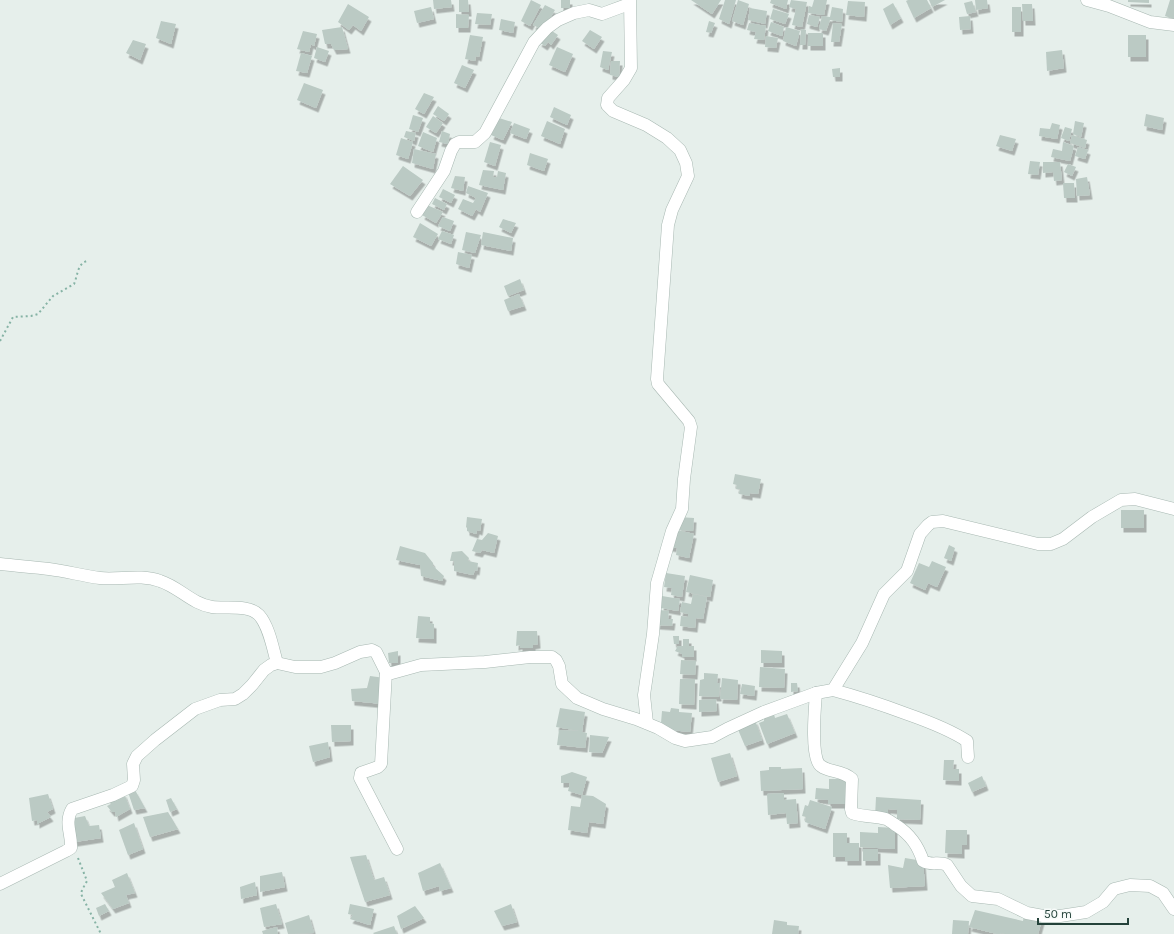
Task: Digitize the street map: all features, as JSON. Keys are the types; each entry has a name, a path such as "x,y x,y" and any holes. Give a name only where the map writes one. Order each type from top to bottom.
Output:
{"street":[{"path":"1087,0 1109,6 1150,22 1174,25"},
{"path":"416,212 444,172 455,144 459,142 475,142 485,133 538,37 558,20 574,13 588,10 602,14 630,2 631,68 624,80 608,98 607,105 613,111 668,138 680,150 686,162 688,171 688,176 672,210 668,225 657,379 658,384 689,421 691,427 684,479 682,509 672,531 657,583 653,634 644,695 647,723"},
{"path":"834,690 862,643 884,594 907,570 920,534 928,524 943,521 1038,544 1051,544 1063,539 1092,517 1121,500 1135,499 1174,509"},
{"path":"0,564 48,569 100,578 149,578 161,581 191,599 211,607 243,608 254,611 260,616 269,633 277,663"},
{"path":"0,884 71,848 67,823 68,816 72,810 113,795 132,786 134,780 133,764 137,756 195,709 220,700 235,698 243,694 264,670 277,663 295,667 321,667 335,663 360,652 372,650 376,652 386,672 381,764 378,767 362,773 360,778 397,849"},
{"path":"386,672 392,673 421,665 485,662 530,657 552,657 556,660 559,666 562,684 577,698 647,723 675,738 685,741 712,737 764,712 816,693 834,690 920,718 960,736 966,741 968,757"},
{"path":"816,693 814,746 818,763 821,767 846,773 852,779 852,813 887,820 902,829 911,836 923,861 928,864 947,865 961,886 972,896 998,899 1027,913 1044,916 1060,916 1086,912 1103,902 1114,889 1130,885 1150,886 1163,893 1174,909"}],"path":[{"path":"0,341 12,317 38,314 54,296 74,284 80,266 82,263 87,261"},
{"path":"71,842 87,877 87,884 82,890 81,894 101,934"}],"building":[{"path":"433,0 451,0 452,7 434,9"},
{"path":"459,0 468,0 469,12 459,12"},
{"path":"531,0 541,5 530,26 521,21"},
{"path":"561,0 570,0 570,8 561,8"},
{"path":"691,0 721,0 712,14"},
{"path":"725,0 736,0 729,24 719,19"},
{"path":"738,0 749,4 743,25 732,21"},
{"path":"771,0 788,0 786,9 770,3"},
{"path":"791,0 807,2 802,27 792,25 796,9 789,7"},
{"path":"814,0 827,0 824,15 808,13 809,6 812,7"},
{"path":"927,0 931,8 914,18 906,1"},
{"path":"929,0 945,0 932,7"},
{"path":"975,0 987,0 988,8 976,10"},
{"path":"1128,0 1149,0 1149,3 1128,2"},
{"path":"1170,0 1174,0 1174,19 1165,16"},
{"path":"848,1 865,2 864,17 846,15"},
{"path":"972,1 976,12 967,14 964,3"},
{"path":"893,3 901,18 890,25 883,9"},
{"path":"348,4 369,17 361,31 353,25 349,30 338,22"},
{"path":"1022,4 1032,4 1033,21 1023,21"},
{"path":"545,5 555,10 543,30 533,25"},
{"path":"431,7 434,19 417,23 414,11"},
{"path":"832,7 843,9 842,22 830,20 826,31 819,29 822,16 830,17"},
{"path":"1012,7 1021,7 1021,32 1012,32"},
{"path":"750,8 767,11 765,24 748,20"},
{"path":"773,9 789,14 785,24 770,19"},
{"path":"477,13 492,14 490,25 475,24"},
{"path":"456,14 469,15 468,28 456,28"},
{"path":"809,15 820,17 817,27 807,24"},
{"path":"970,16 971,29 960,30 959,17"},
{"path":"501,19 515,22 513,33 499,30"},
{"path":"161,21 176,24 171,44 156,38"},
{"path":"709,21 715,23 711,33 706,32"},
{"path":"771,22 784,27 782,36 768,31"},
{"path":"749,23 766,26 764,40 754,39 756,32 747,30"},
{"path":"833,23 842,24 839,42 831,42"},
{"path":"342,27 348,49 334,50 331,44 325,44 322,30"},
{"path":"786,27 800,31 796,46 783,41"},
{"path":"549,29 558,35 551,45 548,42 545,46 539,42"},
{"path":"801,29 806,30 805,45 800,45"},
{"path":"590,30 602,37 594,49 582,41"},
{"path":"303,31 317,34 314,46 311,44 309,52 297,49"},
{"path":"808,33 823,33 823,46 808,46"},
{"path":"470,35 483,37 479,57 476,56 475,61 465,59"},
{"path":"1128,35 1146,35 1146,57 1128,57"},
{"path":"766,36 778,38 776,48 765,47"},
{"path":"133,40 146,44 140,60 126,53"},
{"path":"317,47 329,51 325,62 314,58"},
{"path":"557,47 573,54 565,72 549,65"},
{"path":"1062,50 1064,68 1047,71 1046,52"},
{"path":"603,51 612,52 608,70 600,67"},
{"path":"301,53 312,56 307,73 296,71"},
{"path":"611,61 620,61 619,77 610,75"},
{"path":"462,65 474,70 465,88 454,83"},
{"path":"840,68 840,77 833,77 832,69"},
{"path":"304,83 323,90 316,108 297,100"},
{"path":"424,93 434,97 424,114 415,109"},
{"path":"438,106 449,114 444,121 433,114"},
{"path":"554,107 571,115 567,125 550,117"},
{"path":"1146,114 1164,118 1162,130 1144,126"},
{"path":"413,115 423,118 418,132 409,129"},
{"path":"433,116 443,123 436,133 426,127"},
{"path":"499,118 512,122 503,140 491,135"},
{"path":"547,121 565,129 560,144 541,136"},
{"path":"1075,121 1084,123 1081,137 1073,134"},
{"path":"514,123 530,129 526,139 510,133"},
{"path":"1052,123 1060,125 1057,139 1039,136 1040,128 1050,129"},
{"path":"1065,127 1072,129 1069,141 1061,138"},
{"path":"406,131 416,133 414,141 404,137"},
{"path":"442,131 450,134 448,144 439,142"},
{"path":"423,132 437,138 433,152 418,146"},
{"path":"1000,135 1016,139 1012,151 996,146"},
{"path":"1072,135 1087,140 1085,148 1070,143"},
{"path":"401,138 413,142 408,159 396,155"},
{"path":"490,142 501,145 495,166 484,162"},
{"path":"1063,142 1074,146 1070,161 1051,157 1053,149 1062,151"},
{"path":"1078,147 1088,150 1085,159 1075,156"},
{"path":"414,149 436,154 433,169 412,163"},
{"path":"530,153 548,159 544,171 527,165"},
{"path":"1030,161 1040,162 1038,175 1028,174"},
{"path":"1043,162 1060,162 1062,180 1054,181 1053,172 1043,173"},
{"path":"1068,164 1076,167 1072,176 1064,172"},
{"path":"403,166 423,180 410,196 390,184"},
{"path":"483,170 494,171 493,177 497,177 498,171 506,173 503,190 479,185"},
{"path":"455,176 465,177 463,191 451,188"},
{"path":"1087,177 1090,195 1077,196 1076,179"},
{"path":"1063,183 1074,183 1075,198 1064,198"},
{"path":"468,186 488,193 480,212 476,209 472,216 458,209 463,199 473,203 476,198 466,193"},
{"path":"443,189 455,195 451,203 439,197"},
{"path":"435,198 447,204 444,210 432,204"},
{"path":"427,205 443,212 436,223 422,215"},
{"path":"443,217 454,221 450,231 438,226"},
{"path":"503,219 516,223 511,233 499,227"},
{"path":"420,223 438,234 431,246 413,237"},
{"path":"442,231 454,235 451,244 438,239"},
{"path":"466,232 481,235 475,253 462,250"},
{"path":"483,232 513,238 511,251 481,245"},
{"path":"458,252 472,255 469,268 456,264"},
{"path":"520,279 524,290 508,296 504,286"},
{"path":"519,294 524,306 508,311 504,300"},
{"path":"735,474 761,479 758,494 750,493 750,496 739,494 740,489 736,489 737,485 733,484"},
{"path":"1121,510 1144,510 1144,528 1121,528"},
{"path":"467,517 482,519 480,531 477,530 476,534 467,531"},
{"path":"679,517 694,518 693,531 678,530"},
{"path":"673,529 694,534 689,558 676,555 677,548 669,547"},
{"path":"488,533 498,536 494,553 482,550 480,553 472,551 477,539 482,540"},
{"path":"949,545 955,548 951,561 944,558"},
{"path":"400,546 425,553 433,563 433,566 444,576 442,581 421,576 420,565 396,560"},
{"path":"462,551 469,558 468,561 478,563 477,571 475,570 473,575 454,571 454,561 450,561 452,552"},
{"path":"932,561 946,567 937,587 928,583 925,590 910,583 919,563 929,567"},
{"path":"666,573 685,576 682,597 671,595 672,588 664,587"},
{"path":"690,575 713,580 710,597 686,592"},
{"path":"693,594 707,597 703,619 696,618 695,628 680,626 681,616 688,617 688,614 680,612 682,602 691,604"},
{"path":"662,596 680,599 678,611 661,608"},
{"path":"659,610 669,611 668,619 673,619 672,626 657,625"},
{"path":"418,616 430,617 430,623 434,624 434,639 416,638"},
{"path":"517,631 537,631 538,644 533,645 533,648 520,648 520,645 516,646"},
{"path":"673,636 679,636 679,644 674,644"},
{"path":"683,639 689,639 689,646 694,646 694,657 682,657 682,654 675,651 678,646 683,646"},
{"path":"761,650 782,651 782,663 761,663"},
{"path":"398,651 398,663 389,663 388,653"},
{"path":"681,660 696,661 695,675 680,674"},
{"path":"760,667 785,669 784,688 759,687"},
{"path":"704,673 718,674 717,683 720,683 719,697 699,696 700,680 704,679"},
{"path":"370,676 385,678 383,704 352,701 351,689 367,688"},
{"path":"722,678 738,680 737,700 720,699"},
{"path":"680,679 695,679 694,705 679,704"},
{"path":"791,683 797,683 798,691 791,692"},
{"path":"742,684 755,686 754,696 740,694"},
{"path":"716,699 717,711 699,712 699,700"},
{"path":"560,708 585,712 582,732 587,733 585,748 557,745 559,730 580,731 556,727"},
{"path":"671,708 679,709 679,712 692,713 690,732 671,730 671,728 662,727 662,711 670,712"},
{"path":"774,714 775,718 787,714 795,733 767,744 759,723 764,721 764,718"},
{"path":"755,720 762,740 745,746 737,727"},
{"path":"331,725 351,725 351,741 332,742"},
{"path":"590,735 609,737 602,753 589,752"},
{"path":"328,742 330,757 313,762 309,746"},
{"path":"730,753 737,776 718,782 711,758"},
{"path":"944,760 954,760 953,769 959,769 959,781 943,780"},
{"path":"769,767 781,767 781,769 802,768 803,789 761,791 760,771 769,770"},
{"path":"572,772 587,777 582,795 568,791 570,783 561,783 561,776"},
{"path":"982,776 986,786 972,792 968,783"},
{"path":"829,779 848,779 847,804 828,804 828,800 815,799 816,788 829,789"},
{"path":"135,790 145,808 134,810 128,792"},
{"path":"124,793 130,809 116,817 115,812 112,812 107,806 111,804 107,800"},
{"path":"784,793 784,800 796,799 798,823 787,824 786,813 768,815 767,794"},
{"path":"48,794 53,809 47,812 51,817 37,824 37,820 32,821 29,798"},
{"path":"582,795 593,796 606,804 603,824 589,822 587,833 568,830 571,806 580,807"},
{"path":"876,797 921,800 920,820 897,819 897,810 888,809 888,817 875,817"},
{"path":"171,798 177,809 170,812 166,800"},
{"path":"810,800 832,807 825,829 805,822 806,817 802,816 805,805 808,806"},
{"path":"168,812 178,829 150,837 143,817"},
{"path":"85,816 89,826 99,825 101,838 75,842 69,819"},
{"path":"134,823 143,849 128,855 119,830"},
{"path":"878,827 895,828 895,849 860,847 860,832 878,833"},
{"path":"946,830 967,830 967,845 962,845 962,854 945,853"},
{"path":"833,833 847,833 847,843 859,843 859,861 845,861 845,857 833,857"},
{"path":"863,849 878,849 878,861 863,861"},
{"path":"366,855 374,880 384,877 390,895 365,902 350,857"},
{"path":"905,858 923,861 925,886 890,888 888,865 903,868"},
{"path":"440,863 451,888 440,891 439,886 423,891 418,873"},
{"path":"282,872 285,887 260,892 260,876"},
{"path":"127,873 135,893 126,895 129,903 113,909 101,893 115,887 112,880"},
{"path":"255,882 257,895 241,899 240,887"},
{"path":"105,904 109,911 99,916 96,908"},
{"path":"276,904 282,924 264,927 260,908"},
{"path":"350,904 374,909 370,925 350,919 353,915 348,914"},
{"path":"511,904 517,922 502,926 494,911"},
{"path":"415,906 424,918 401,929 397,916"},
{"path":"975,910 1023,921 1024,916 1042,920 1038,934 997,934 969,927"},
{"path":"309,915 314,933 288,934 285,923"},
{"path":"774,920 787,922 787,925 799,926 798,934 772,934"},
{"path":"953,920 969,921 968,934 952,934"},
{"path":"394,926 397,934 373,933"},
{"path":"277,927 278,934 263,934 262,931"}]}
